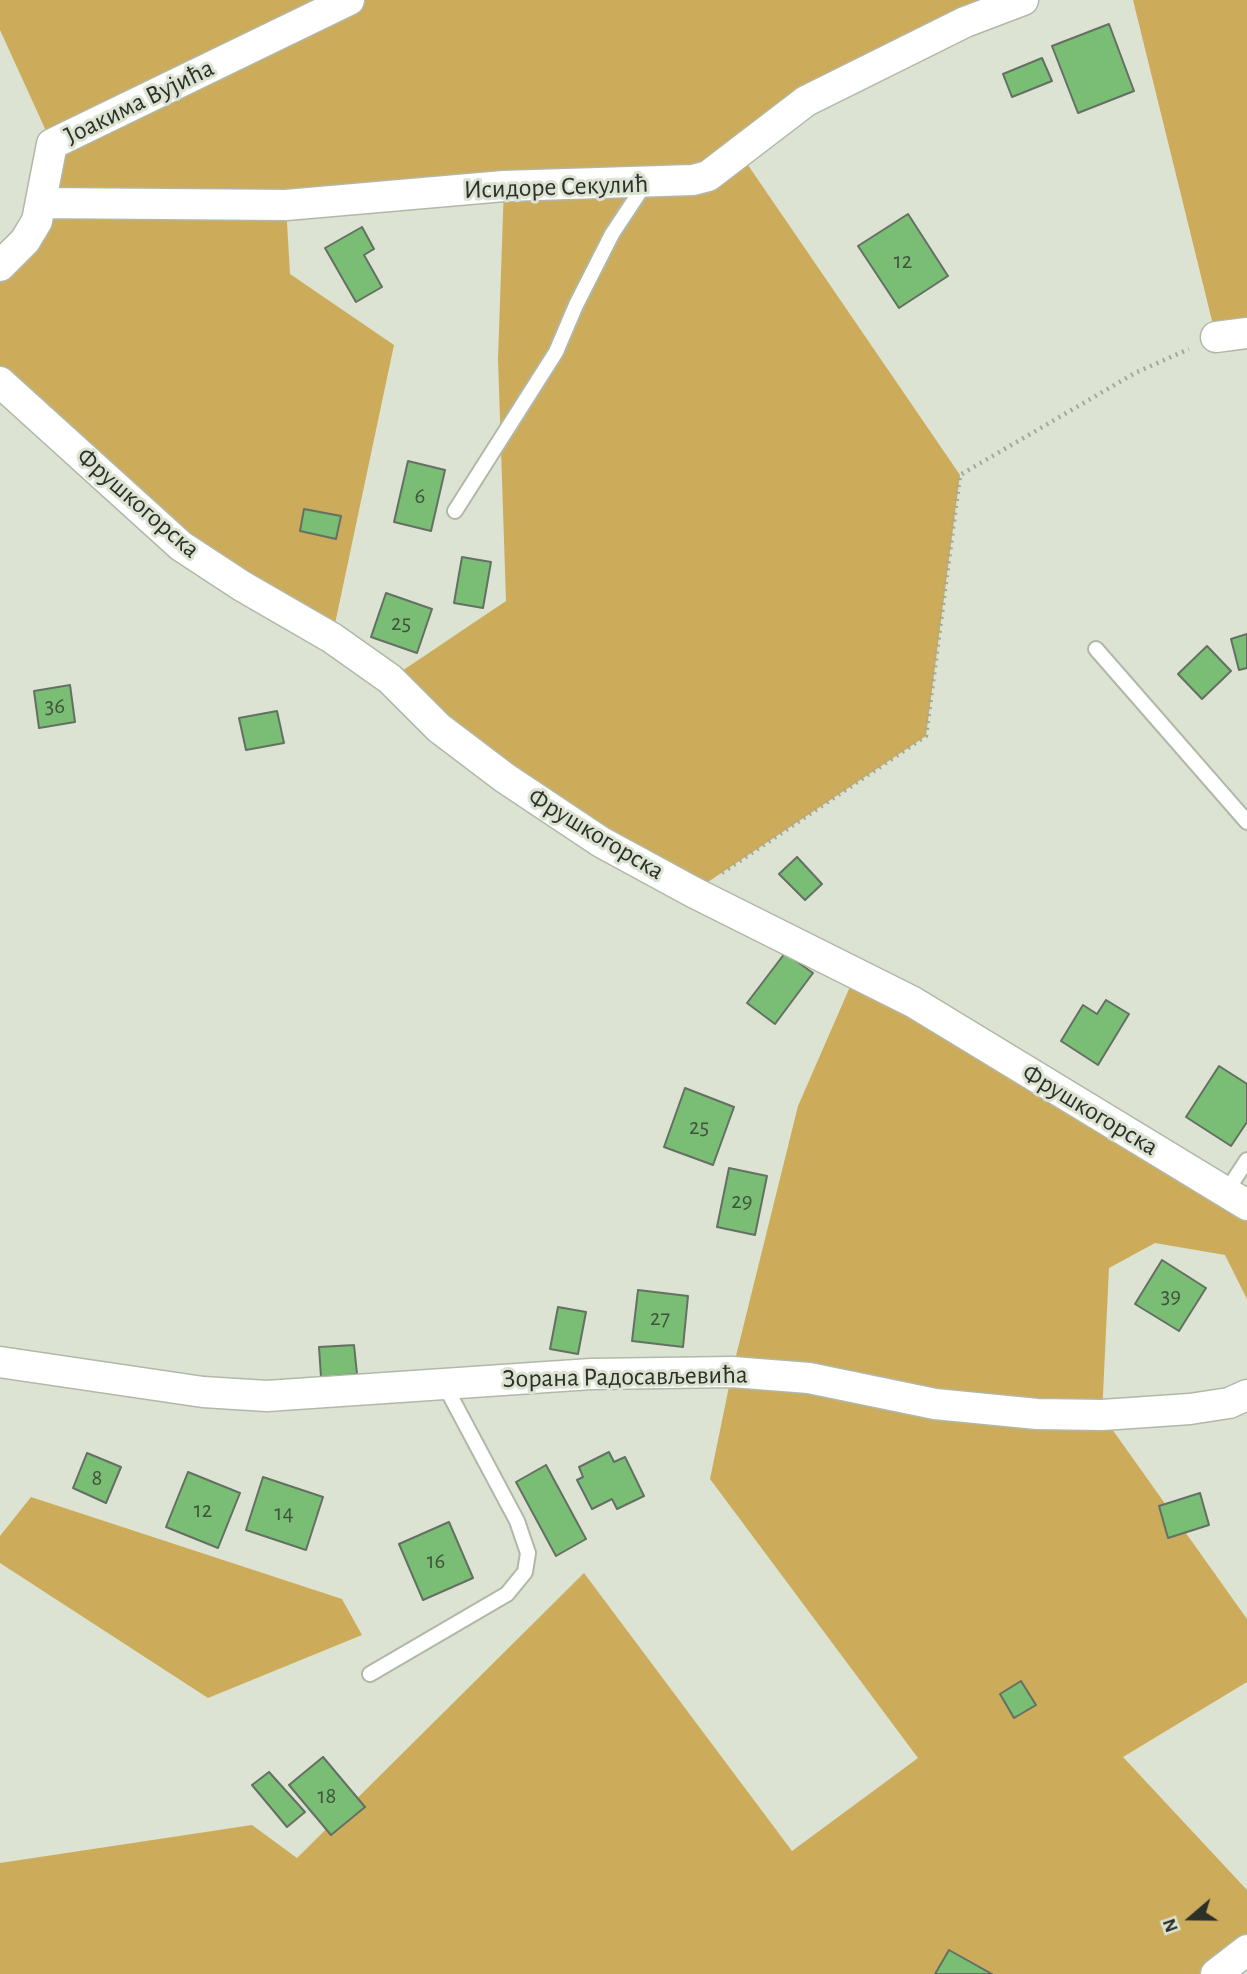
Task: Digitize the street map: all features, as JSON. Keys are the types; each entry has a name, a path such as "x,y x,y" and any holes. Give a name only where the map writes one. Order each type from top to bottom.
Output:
{"street":[{"name":"Јоакима Вујића","path":"0,266 25,241 37,221 42,203 43,179 52,144 349,0"},
{"name":"Исидоре Секулић","path":"42,203 286,205 504,186 645,184 693,180 708,176 806,102 965,22 1023,0"},
{"path":"1216,337 1247,333"},
{"name":"Фрушкогорска","path":"0,382 181,546 242,586 332,638 390,679 439,728 505,778 601,842 693,892 913,1002 1236,1198"},
{"name":"Зорана Радосављевића","path":"0,1362 203,1392 267,1396 591,1374 732,1372 809,1378 934,1404 1063,1414 1190,1409 1229,1402 1247,1395"},
{"path":"1216,1974 1246,1953"}],"lane":[{"path":"455,511 556,352 612,234 645,184"},
{"path":"1096,649 1247,822"},
{"path":"1236,1198 1247,1160"},
{"path":"370,1674 508,1594 525,1572 528,1553 517,1521 444,1384"}],"path":[{"path":"693,892 926,736 960,475 1135,373 1216,337"}],"shaded area":[{"path":"0,0 1023,0 739,152 960,475 926,736 693,892 601,842 390,679 506,601 498,359 504,186 286,205 290,274 394,345 332,638 242,586 0,382 0,266 25,241 52,144 0,30"},
{"path":"1133,0 1247,0 1247,333 1216,337"},
{"path":"856,973 1247,1205 1247,1299 1225,1255 1155,1243 1109,1268 1102,1415 1247,1619 1247,1682 1123,1757 1247,1890 1247,1951 1217,1974 0,1974 0,1863 252,1825 297,1858 584,1573 792,1851 918,1758 710,1479 732,1372 798,1106"},
{"path":"31,1497 342,1599 362,1635 208,1698 0,1563 0,1536"}],"building":[{"path":"1109,24 1134,91 1078,113 1052,46"},
{"path":"1042,58 1052,81 1012,97 1003,74"},
{"path":"908,214 948,276 899,308 858,246"},
{"path":"362,227 374,249 364,255 382,287 356,302 325,248"},
{"path":"408,461 445,470 431,531 394,522"},
{"path":"304,509 341,516 336,539 300,531"},
{"path":"462,557 491,562 483,608 454,603"},
{"path":"386,593 432,609 417,653 371,637"},
{"path":"1247,634 1247,668 1239,670 1231,639"},
{"path":"1207,646 1231,671 1202,699 1178,674"},
{"path":"70,685 75,722 39,728 34,691"},
{"path":"277,711 284,743 246,750 239,718"},
{"path":"797,857 822,884 805,900 779,874"},
{"path":"785,953 813,973 775,1024 747,1003"},
{"path":"1106,1000 1129,1014 1098,1065 1061,1041 1083,1005 1097,1014"},
{"path":"1219,1066 1247,1084 1247,1122 1231,1146 1186,1117"},
{"path":"685,1088 734,1107 713,1165 664,1147"},
{"path":"729,1168 767,1176 755,1235 717,1227"},
{"path":"1162,1260 1206,1288 1179,1331 1135,1304"},
{"path":"638,1290 688,1296 683,1347 632,1341"},
{"path":"558,1307 586,1312 578,1354 550,1349"},
{"path":"354,1345 357,1374 321,1377 319,1347"},
{"path":"609,1452 614,1462 625,1457 644,1496 617,1509 612,1499 592,1509 577,1480 583,1477 579,1467"},
{"path":"87,1453 121,1467 106,1503 73,1488"},
{"path":"546,1465 586,1539 556,1556 516,1482"},
{"path":"188,1472 240,1493 218,1548 166,1527"},
{"path":"263,1477 323,1497 306,1550 246,1530"},
{"path":"1200,1493 1209,1525 1168,1538 1159,1506"},
{"path":"449,1522 473,1578 423,1600 399,1544"},
{"path":"1021,1681 1036,1705 1014,1718 1000,1694"},
{"path":"323,1757 365,1807 331,1835 289,1785"},
{"path":"269,1772 305,1812 287,1827 252,1785"},
{"path":"949,1950 992,1974 935,1974"}]}
